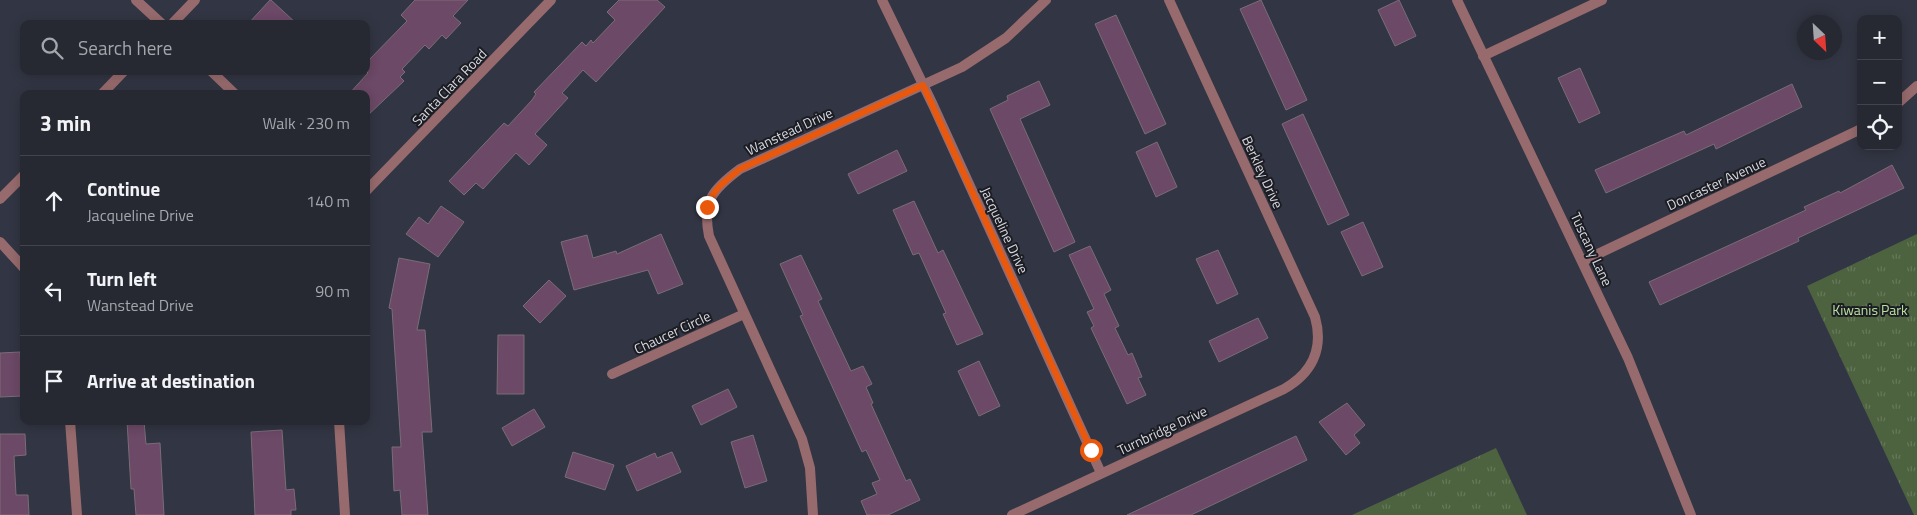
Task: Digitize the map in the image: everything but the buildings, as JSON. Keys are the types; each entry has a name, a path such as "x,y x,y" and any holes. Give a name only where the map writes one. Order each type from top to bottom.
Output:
{"street":[{"path":"136,0 158,20"},
{"path":"176,20 195,0"},
{"name":"Santa Clara Road","path":"370,187 551,0"},
{"name":"Jacqueline Drive","path":"882,0 1101,473"},
{"name":"Wanstead Drive","path":"813,515 807,454 709,236 706,222 712,194 720,184 740,169 962,67 1006,38 1046,0"},
{"name":"Berkley Drive","path":"1169,0 1315,317 1319,338 1315,358"},
{"name":"Tuscany Lane","path":"1457,0 1628,358 1691,515"},
{"path":"1483,56 1602,0"},
{"path":"106,90 120,75"},
{"path":"215,75 231,90"},
{"path":"1902,99 1917,86"},
{"name":"Doncaster Avenue","path":"1583,261 1857,131"},
{"path":"0,199 20,179"},
{"path":"0,242 20,264"},
{"name":"Chaucer Circle","path":"612,374 744,314"},
{"name":"Turnbridge Drive","path":"1012,515 1284,389 1304,374 1315,358"},
{"path":"70,425 78,515"},
{"path":"339,425 345,515"}],"green space":[{"name":"Kiwanis Park","path":"1917,234 1917,515 1914,515 1807,286"},
{"path":"1496,448 1527,515 1352,515"}],"route":[{"path":"707,207 712,194 720,184 740,169 923,85 1091,450"}]}
